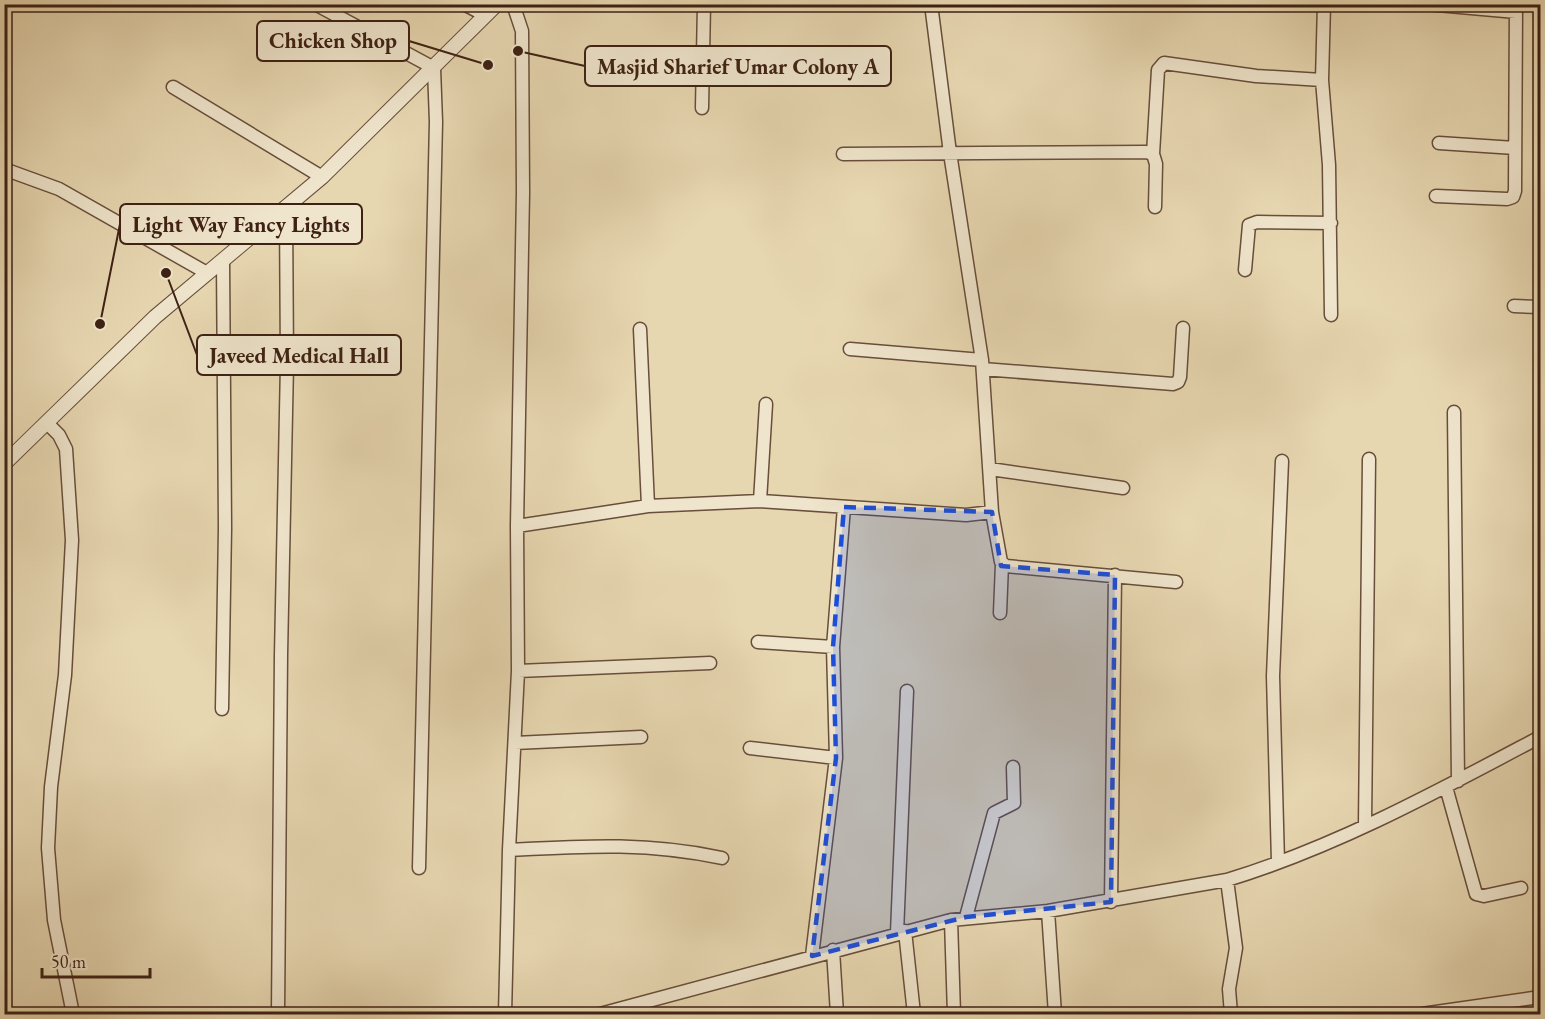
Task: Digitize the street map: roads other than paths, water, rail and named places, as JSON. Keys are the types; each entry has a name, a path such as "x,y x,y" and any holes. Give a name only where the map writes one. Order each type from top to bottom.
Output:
{"street":[{"path":"315,4 434,68"},
{"path":"464,4 481,13"},
{"path":"4,465 155,317 286,210 322,177 434,68 481,13 497,4"},
{"path":"505,1014 509,850 518,671 517,526 523,193 522,43 519,20 513,4"},
{"path":"702,108 704,4"},
{"path":"931,4 950,153 982,365 992,512 1002,564 1000,613"},
{"path":"1324,4 1322,80 1331,223 1331,315"},
{"path":"1426,4 1516,8 1515,191 1513,197 1436,196"},
{"path":"1155,207 1156,164 1153,154 1158,70 1164,63 1256,76 1322,80"},
{"path":"419,868 436,122 434,68"},
{"path":"173,87 322,177"},
{"path":"1439,143 1515,148"},
{"path":"843,154 1136,150 1153,154"},
{"path":"4,169 59,189 207,273"},
{"path":"278,1014 280,655 287,364 286,210"},
{"path":"1245,270 1249,225 1257,222 1331,223"},
{"path":"222,709 225,528 223,261"},
{"path":"1514,306 1540,308"},
{"path":"850,349 1173,384 1178,382 1180,377 1183,328"},
{"path":"640,329 648,506"},
{"path":"760,501 766,404"},
{"path":"1454,412 1458,780"},
{"path":"48,424 59,435 66,449 72,540 65,675 51,787 48,858 54,920 73,1014"},
{"path":"1365,825 1369,459"},
{"path":"1278,862 1274,814 1273,675 1282,461"},
{"path":"990,469 1123,488"},
{"path":"517,526 648,506 760,501 966,514 992,512"},
{"path":"812,956 836,758 833,647 844,507"},
{"path":"1002,564 1176,582"},
{"path":"1111,902 1115,575"},
{"path":"758,642 833,647"},
{"path":"518,671 710,663"},
{"path":"907,691 901,932 914,1014"},
{"path":"514,743 641,737"},
{"path":"600,1014 613,1013 833,950 951,920 1048,911 1111,902 1227,880 1278,862 1365,825 1446,787 1540,737"},
{"path":"750,748 836,758"},
{"path":"966,917 994,813 1014,803 1013,767"},
{"path":"1446,787 1476,894 1484,896 1521,888"},
{"path":"509,850 607,844 673,849 722,858"},
{"path":"1227,880 1236,948 1229,989 1231,1014"},
{"path":"1048,911 1055,1014"},
{"path":"951,920 954,1014"},
{"path":"833,950 837,1014"},
{"path":"1422,1014 1540,997"}],"place":[{"name":"Masjid Sharief Umar Colony A","path":"518,51"},
{"name":"Chicken Shop","path":"488,65"},
{"name":"Javeed Medical Hall","path":"166,273"},
{"name":"Light Way Fancy Lights","path":"100,324"}]}
